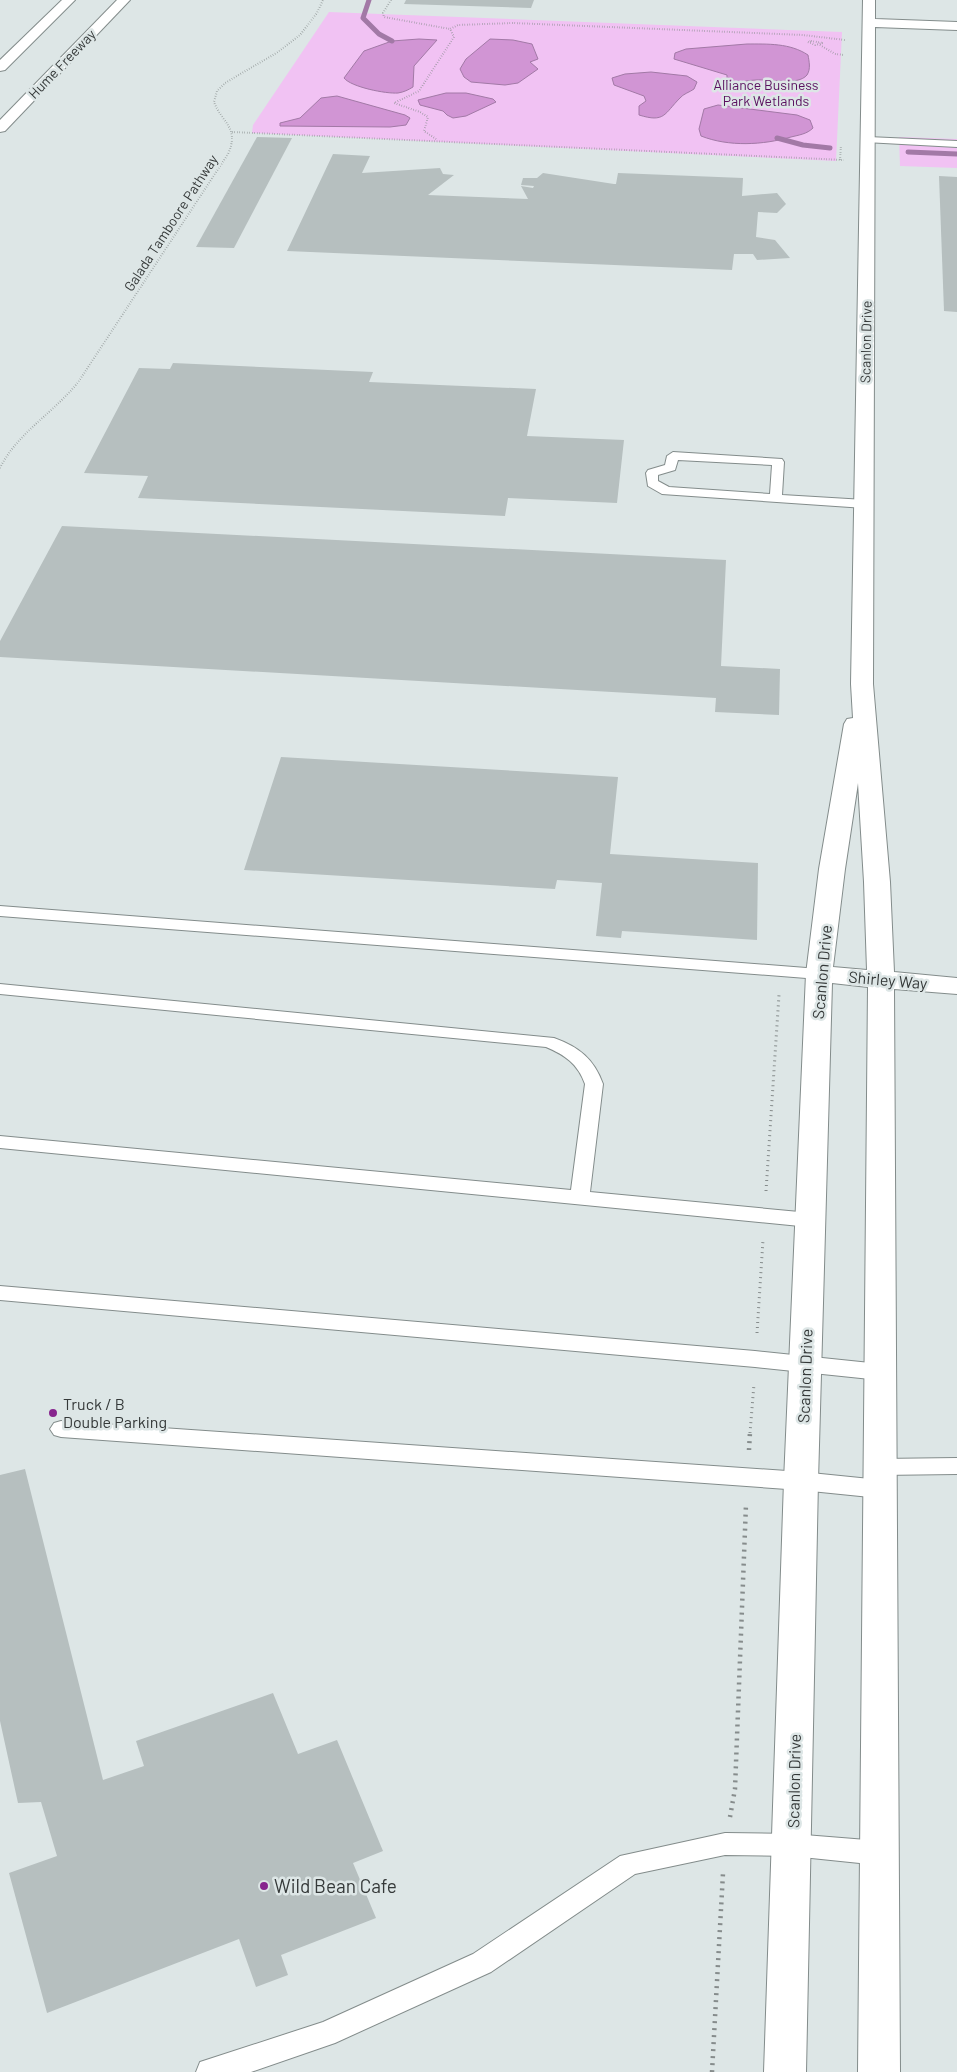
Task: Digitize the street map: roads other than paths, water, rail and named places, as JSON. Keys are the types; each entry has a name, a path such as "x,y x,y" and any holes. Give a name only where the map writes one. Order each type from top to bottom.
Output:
{"main road":[{"path":"0,66 68,0"},
{"name":"Hume Freeway","path":"0,128 124,0"},
{"name":"Scanlon Drive","path":"869,0 862,684 877,882 881,979 879,2072"},
{"path":"869,23 957,26"},
{"name":"Scanlon Drive","path":"785,2072 801,1481 819,974 832,869 862,684"},
{"name":"Shirley Way","path":"819,974 957,986"}],"lane":[{"path":"868,140 957,144"},
{"path":"776,498 778,462 673,456 671,467 652,473 652,483 666,491 865,504"},
{"path":"0,911 819,974"},
{"path":"0,989 548,1042 569,1049 580,1058 590,1071 594,1084 580,1198"},
{"path":"0,1142 810,1220"},
{"path":"0,1293 755,1359 880,1372"},
{"path":"61,1429 801,1481 880,1478 957,1466"},
{"path":"210,2072 326,2034 482,1963 629,1864 725,1844 792,1845 879,1853"}],"waterway":[{"path":"369,0 363,18 379,34 392,41"},
{"path":"777,138 803,145 830,148"},
{"path":"908,152 957,154"}],"place":[{"name":"Truck / B Double Parking","path":"53,1413"},
{"name":"Wild Bean Cafe","path":"264,1886"}],"park label":[{"name":"Alliance Business Park Wetlands","path":"766,94"}]}
